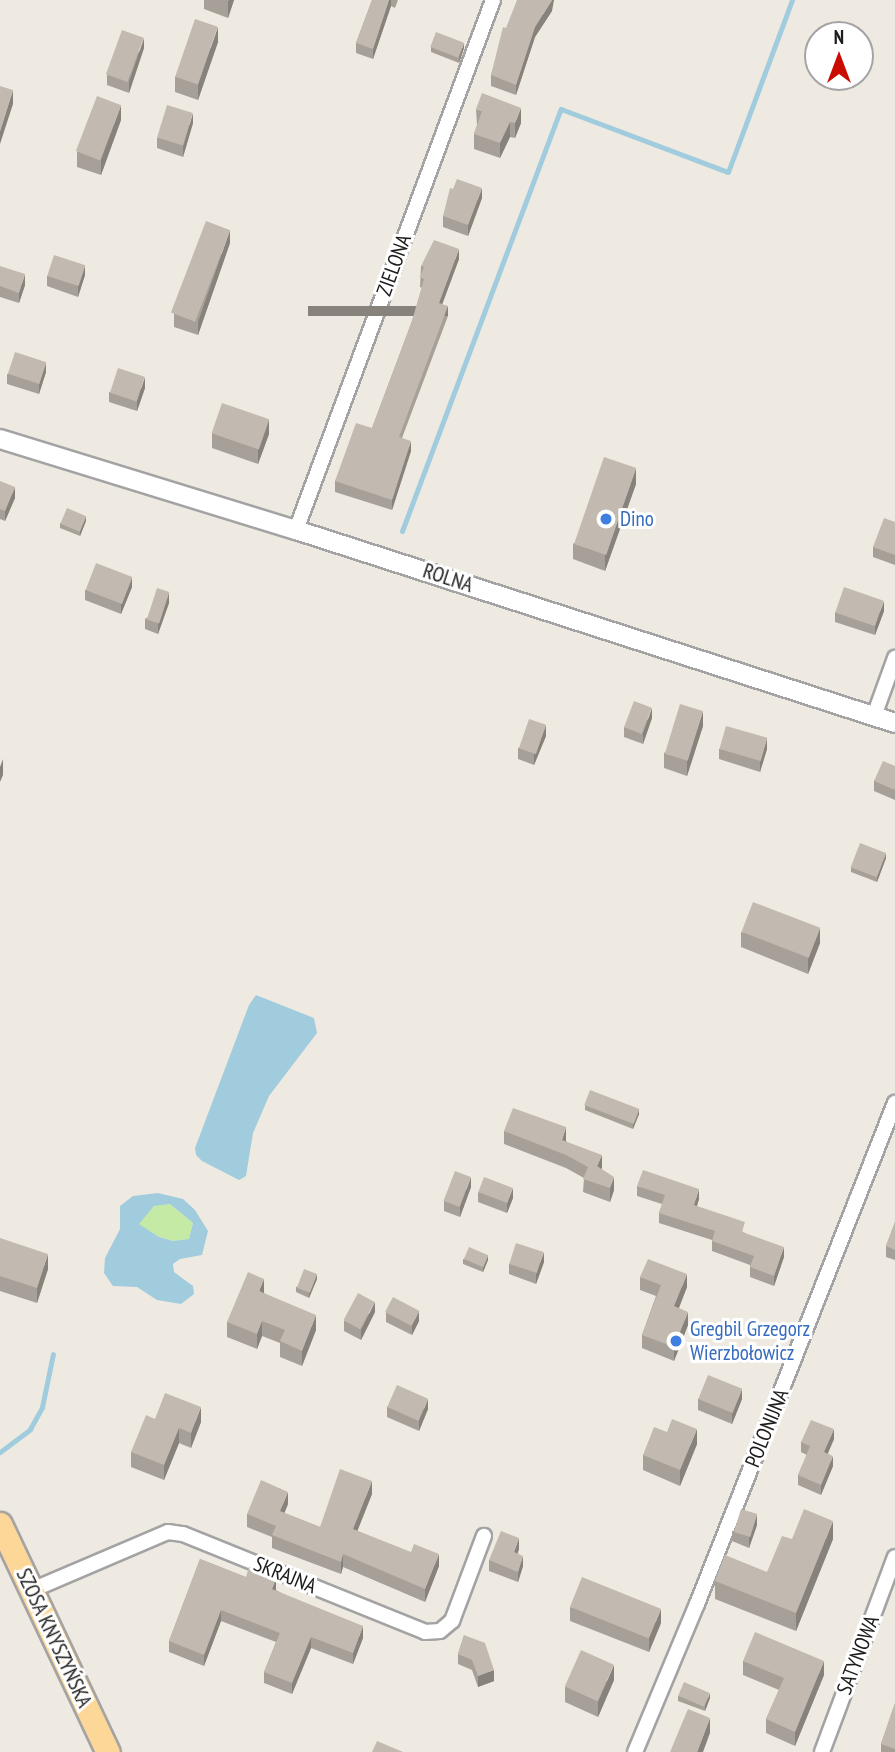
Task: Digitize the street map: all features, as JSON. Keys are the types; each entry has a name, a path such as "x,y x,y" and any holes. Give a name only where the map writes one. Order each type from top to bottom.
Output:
{"main road":[{"name":"SZOSA KNYSZYŃSKA","path":"0,1524 108,1752"}],"street":[{"name":"ZIELONA","path":"296,530 493,0"},
{"name":"ROLNA","path":"0,439 296,530 895,723"},
{"path":"874,716 895,658"},
{"name":"POLONIJNA","path":"635,1752 697,1604 895,1103"},
{"name":"SKRAJNA","path":"32,1590 168,1532 183,1534 425,1632 440,1631 452,1621 484,1536"},
{"name":"SATYNOWA","path":"822,1752 895,1557"}],"green space":[{"path":"170,1204 193,1223 189,1239 173,1241 159,1237 138,1224 154,1206"}],"water":[{"path":"256,995 314,1018 317,1033 269,1096 253,1133 246,1176 239,1180 202,1161 196,1155 195,1148 249,1005"},
{"path":"158,1193 183,1199 195,1210 208,1231 202,1255 180,1259 173,1264 174,1272 193,1286 194,1294 181,1304 157,1300 137,1287 113,1286 104,1273 105,1258 120,1229 120,1206 133,1196","holes":["170,1204 193,1223 189,1239 173,1241 159,1237 139,1224 154,1206"]}],"building":[{"path":"372,0 389,0 373,49 356,43"},
{"path":"517,0 552,0 535,27 516,85 491,75 503,27 506,28"},
{"path":"195,19 218,27 198,84 175,77"},
{"path":"122,30 144,38 128,82 106,74"},
{"path":"436,32 464,43 458,58 430,47"},
{"path":"0,86 13,90 0,131"},
{"path":"482,93 521,108 515,123 510,122 500,143 474,134 482,111 476,109"},
{"path":"97,96 121,105 100,160 76,151"},
{"path":"167,105 193,113 183,145 157,138"},
{"path":"457,179 482,188 468,225 443,216 450,188 453,189"},
{"path":"206,221 230,230 195,322 171,312"},
{"path":"434,240 459,249 439,303 448,306 399,437 411,441 392,500 335,481 356,423 372,428 412,321 424,279 420,277 424,267 421,266"},
{"path":"54,255 85,265 79,286 47,276"},
{"path":"0,266 25,274 19,293 0,286"},
{"path":"15,352 46,362 39,384 8,374"},
{"path":"118,368 145,377 137,401 110,393"},
{"path":"222,403 269,419 259,450 212,433"},
{"name":"Dino","path":"604,457 636,468 606,555 574,544"},
{"path":"0,481 15,487 5,511 0,509"},
{"path":"67,508 86,516 80,532 60,524"},
{"path":"884,518 895,522 895,555 873,547"},
{"path":"96,563 132,577 122,604 86,590"},
{"path":"844,587 884,601 875,626 835,613"},
{"path":"157,588 169,592 159,623 147,619"},
{"path":"634,701 652,708 642,734 624,727"},
{"path":"680,704 703,711 688,761 665,754"},
{"path":"529,719 546,725 536,754 519,748"},
{"path":"726,726 767,738 761,761 719,749"},
{"path":"883,761 895,766 895,790 874,781"},
{"path":"860,843 886,853 877,877 851,867"},
{"path":"753,902 820,928 809,958 742,932"},
{"path":"590,1090 639,1109 634,1124 584,1105"},
{"path":"513,1108 566,1127 562,1140 602,1155 597,1166 614,1177 610,1188 583,1179 588,1167 566,1155 504,1131"},
{"path":"643,1170 699,1189 694,1205 745,1222 742,1232 784,1247 774,1276 750,1267 754,1256 712,1241 715,1231 659,1213 665,1195 637,1186"},
{"path":"455,1171 471,1177 459,1207 444,1201"},
{"path":"484,1177 513,1188 507,1203 478,1192"},
{"path":"895,1222 895,1250 886,1246"},
{"path":"0,1238 48,1254 37,1288 0,1276"},
{"path":"516,1243 544,1252 537,1273 509,1264"},
{"path":"469,1247 488,1255 483,1267 464,1259"},
{"path":"648,1259 687,1274 674,1306 688,1312 674,1347 642,1335 661,1285 640,1277"},
{"path":"304,1269 317,1274 310,1293 297,1288"},
{"path":"248,1272 264,1279 259,1291 316,1315 302,1351 280,1341 285,1330 262,1321 257,1334 227,1322"},
{"path":"358,1293 375,1302 360,1329 343,1320"},
{"path":"393,1297 419,1311 412,1326 385,1312"},
{"path":"708,1375 742,1389 733,1413 698,1399"},
{"path":"397,1385 428,1399 418,1421 387,1407"},
{"path":"165,1393 201,1407 191,1433 179,1428 164,1465 131,1452 146,1415 155,1419"},
{"path":"672,1419 697,1429 680,1470 643,1455 654,1427 667,1432"},
{"path":"811,1420 834,1429 824,1452 833,1456 821,1485 798,1475 810,1446 801,1442"},
{"path":"340,1469 372,1481 353,1529 411,1552 414,1544 439,1554 425,1589 343,1554 341,1562 272,1535 276,1526 247,1514 261,1480 288,1492 280,1511 320,1527"},
{"path":"741,1509 757,1514 750,1537 734,1532"},
{"path":"804,1509 833,1521 796,1613 715,1581 725,1555 767,1572 782,1536 792,1539"},
{"path":"501,1531 519,1538 514,1552 523,1556 518,1572 489,1560"},
{"path":"200,1559 246,1577 249,1567 276,1578 272,1589 363,1626 353,1653 311,1637 292,1683 264,1672 280,1633 221,1610 204,1655 169,1641"},
{"path":"582,1577 661,1609 649,1639 570,1607"},
{"path":"755,1632 824,1661 795,1732 766,1719 784,1678 743,1661"},
{"path":"464,1635 485,1643 494,1670 478,1676 472,1660 458,1654"},
{"path":"581,1650 614,1665 598,1701 565,1687"},
{"path":"684,1682 710,1693 704,1707 678,1696"},
{"path":"895,1703 895,1749 881,1744"},
{"path":"688,1709 710,1718 697,1752 670,1752"},
{"path":"377,1741 403,1752 372,1752"}],"waterway":[{"path":"402,531 561,109 728,172 792,0"},
{"path":"0,1452 30,1429 42,1407 53,1354"}],"place":[{"name":"Dino","path":"606,519"},
{"name":"Gregbil Grzegorz Wierzbołowicz","path":"676,1341"}]}
